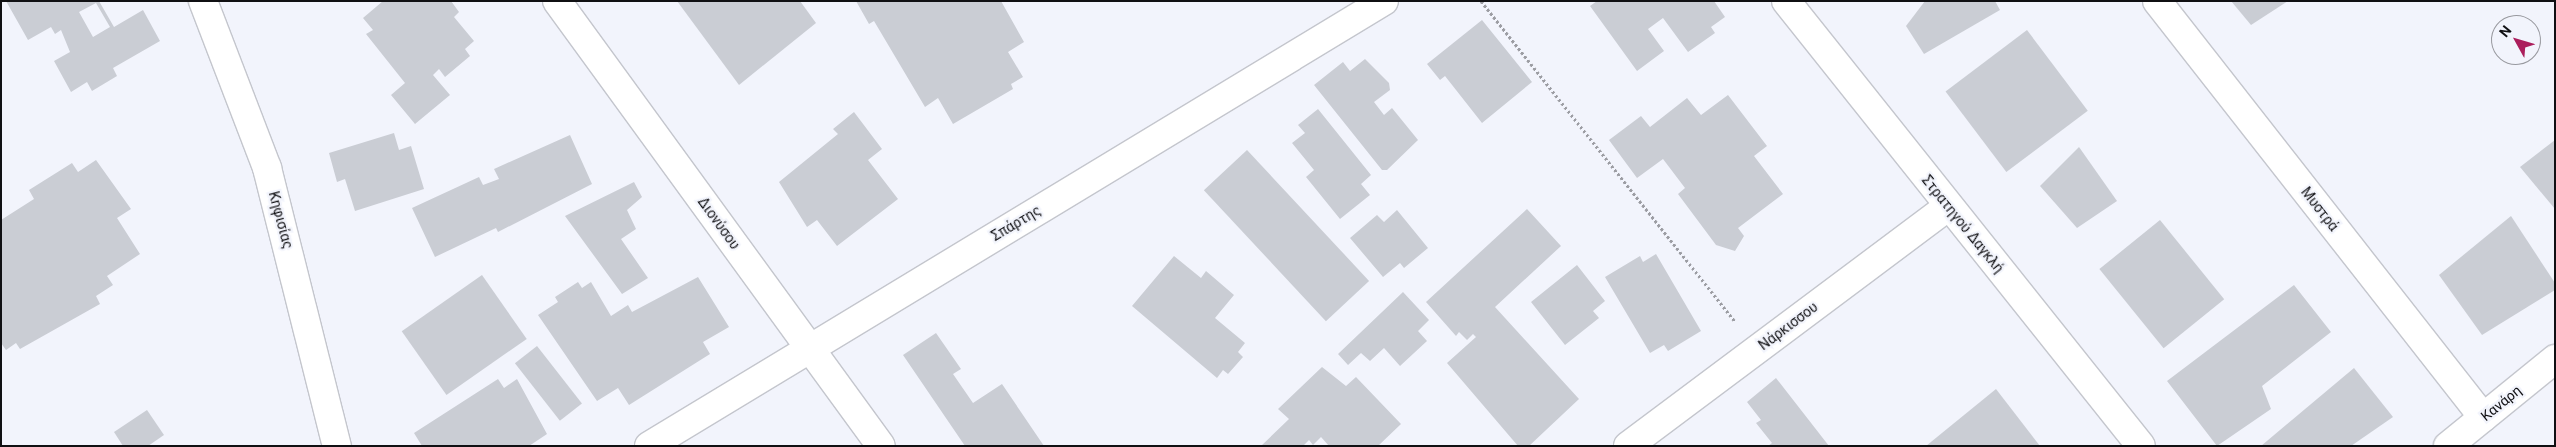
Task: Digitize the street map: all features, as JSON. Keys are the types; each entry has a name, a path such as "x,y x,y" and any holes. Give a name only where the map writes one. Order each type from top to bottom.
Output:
{"street":[{"name":"Κηφισίας","path":"203,1 267,168 337,446"},
{"name":"Διονύσου","path":"557,1 881,446"},
{"name":"Σπάρτης","path":"649,446 1384,1"},
{"name":"Στρατηγού Δαγκλή","path":"1786,1 1948,207 2141,446"},
{"name":"Μυστρά","path":"2157,1 2484,417"},
{"name":"Νάρκισσου","path":"1628,446 1948,207"},
{"name":"Κανάρη","path":"2448,446 2555,359"}],"path":[{"path":"1481,1 1757,350"}],"building":[{"path":"6,1 99,1 114,27 143,10 160,41 113,68 117,76 92,91 87,82 71,92 54,61 70,52 61,30 55,34 51,27 28,40","holes":["96,3 110,27 93,37 79,12"]},
{"path":"383,1 451,1 459,12 454,17 474,41 465,49 470,56 445,77 439,69 433,75 450,95 415,124 391,95 405,83 366,34 373,30 363,18"},
{"path":"677,1 800,1 816,23 739,85"},
{"path":"856,1 1001,1 1024,42 1008,52 1023,77 1011,84 1013,89 953,124 938,98 925,107 874,21 869,24"},
{"path":"1597,1 1714,1 1725,17 1711,27 1715,33 1688,52 1663,18 1648,29 1664,51 1637,71 1590,6"},
{"path":"1925,1 1995,1 2000,10 1924,54 1906,26"},
{"path":"2231,1 2288,1 2251,25"},
{"path":"1482,20 1532,82 1482,123 1445,76 1440,80 1427,64"},
{"path":"2027,30 2088,111 2006,172 1946,91"},
{"path":"1365,59 1389,83 1390,90 1374,102 1384,115 1392,108 1418,140 1387,170 1382,170 1314,85 1343,62 1350,71"},
{"path":"1728,95 1767,146 1754,156 1783,194 1738,228 1744,236 1735,251 1716,245 1678,194 1685,188 1663,159 1637,178 1609,140 1641,116 1650,127 1687,98 1701,115"},
{"path":"1318,109 1371,175 1361,184 1370,195 1340,219 1306,177 1314,170 1292,143 1305,133 1298,125"},
{"path":"854,112 882,149 868,160 898,199 837,246 817,220 807,227 779,182 838,134 833,129"},
{"path":"394,133 399,150 411,146 424,189 355,211 345,179 337,182 329,153"},
{"path":"570,135 592,184 498,232 496,228 435,257 412,208 479,177 483,185 499,179 494,169"},
{"path":"2555,140 2555,209 2520,167"},
{"path":"2079,147 2117,201 2077,228 2040,186"},
{"path":"1247,150 1369,281 1326,321 1204,190"},
{"path":"96,160 131,209 117,218 140,254 107,276 113,285 96,296 100,304 20,349 16,343 6,350 1,343 1,220 34,199 29,190 72,163 78,172"},
{"path":"634,182 642,197 627,210 636,229 621,239 648,278 622,294 565,216"},
{"path":"1527,209 1561,246 1495,307 1579,399 1529,446 1518,446 1447,363 1476,337 1473,334 1467,340 1459,332 1456,336 1426,302"},
{"path":"1397,210 1428,248 1404,268 1400,263 1383,277 1350,238 1377,215 1384,222"},
{"path":"2511,216 2555,283 2555,290 2482,335 2439,275"},
{"path":"2160,220 2224,299 2164,348 2099,269"},
{"path":"1656,254 1701,331 1668,351 1664,345 1650,353 1605,277 1640,256 1643,262"},
{"path":"1174,256 1201,278 1206,271 1234,295 1215,318 1245,343 1238,352 1243,357 1228,374 1223,370 1217,378 1132,306"},
{"path":"1577,265 1605,301 1593,311 1599,318 1565,345 1531,302"},
{"path":"482,275 527,339 446,395 402,331"},
{"path":"698,277 729,327 703,342 710,354 629,405 618,388 597,401 538,315 558,302 555,297 578,282 582,288 591,282 611,316 628,305 632,312"},
{"path":"2294,285 2331,332 2262,386 2271,409 2217,446 2167,381"},
{"path":"1403,292 1429,320 1418,331 1427,341 1400,366 1384,348 1370,361 1361,353 1348,365 1338,354"},
{"path":"936,333 961,369 953,374 973,403 1002,384 1044,446 965,446 903,355"},
{"path":"537,346 582,404 560,421 515,363"},
{"path":"1322,367 1346,386 1356,377 1401,424 1378,446 1329,446 1321,437 1313,445 1309,440 1303,446 1261,446 1289,419 1278,409"},
{"path":"2354,368 2393,417 2351,446 2261,446"},
{"path":"1776,378 1829,446 1768,446 1772,443 1756,423 1761,420 1747,402"},
{"path":"498,379 504,388 517,379 547,434 529,446 422,446 414,433"},
{"path":"1996,389 2040,446 1926,446"},
{"path":"147,410 164,435 148,446 123,446 114,432"}]}
